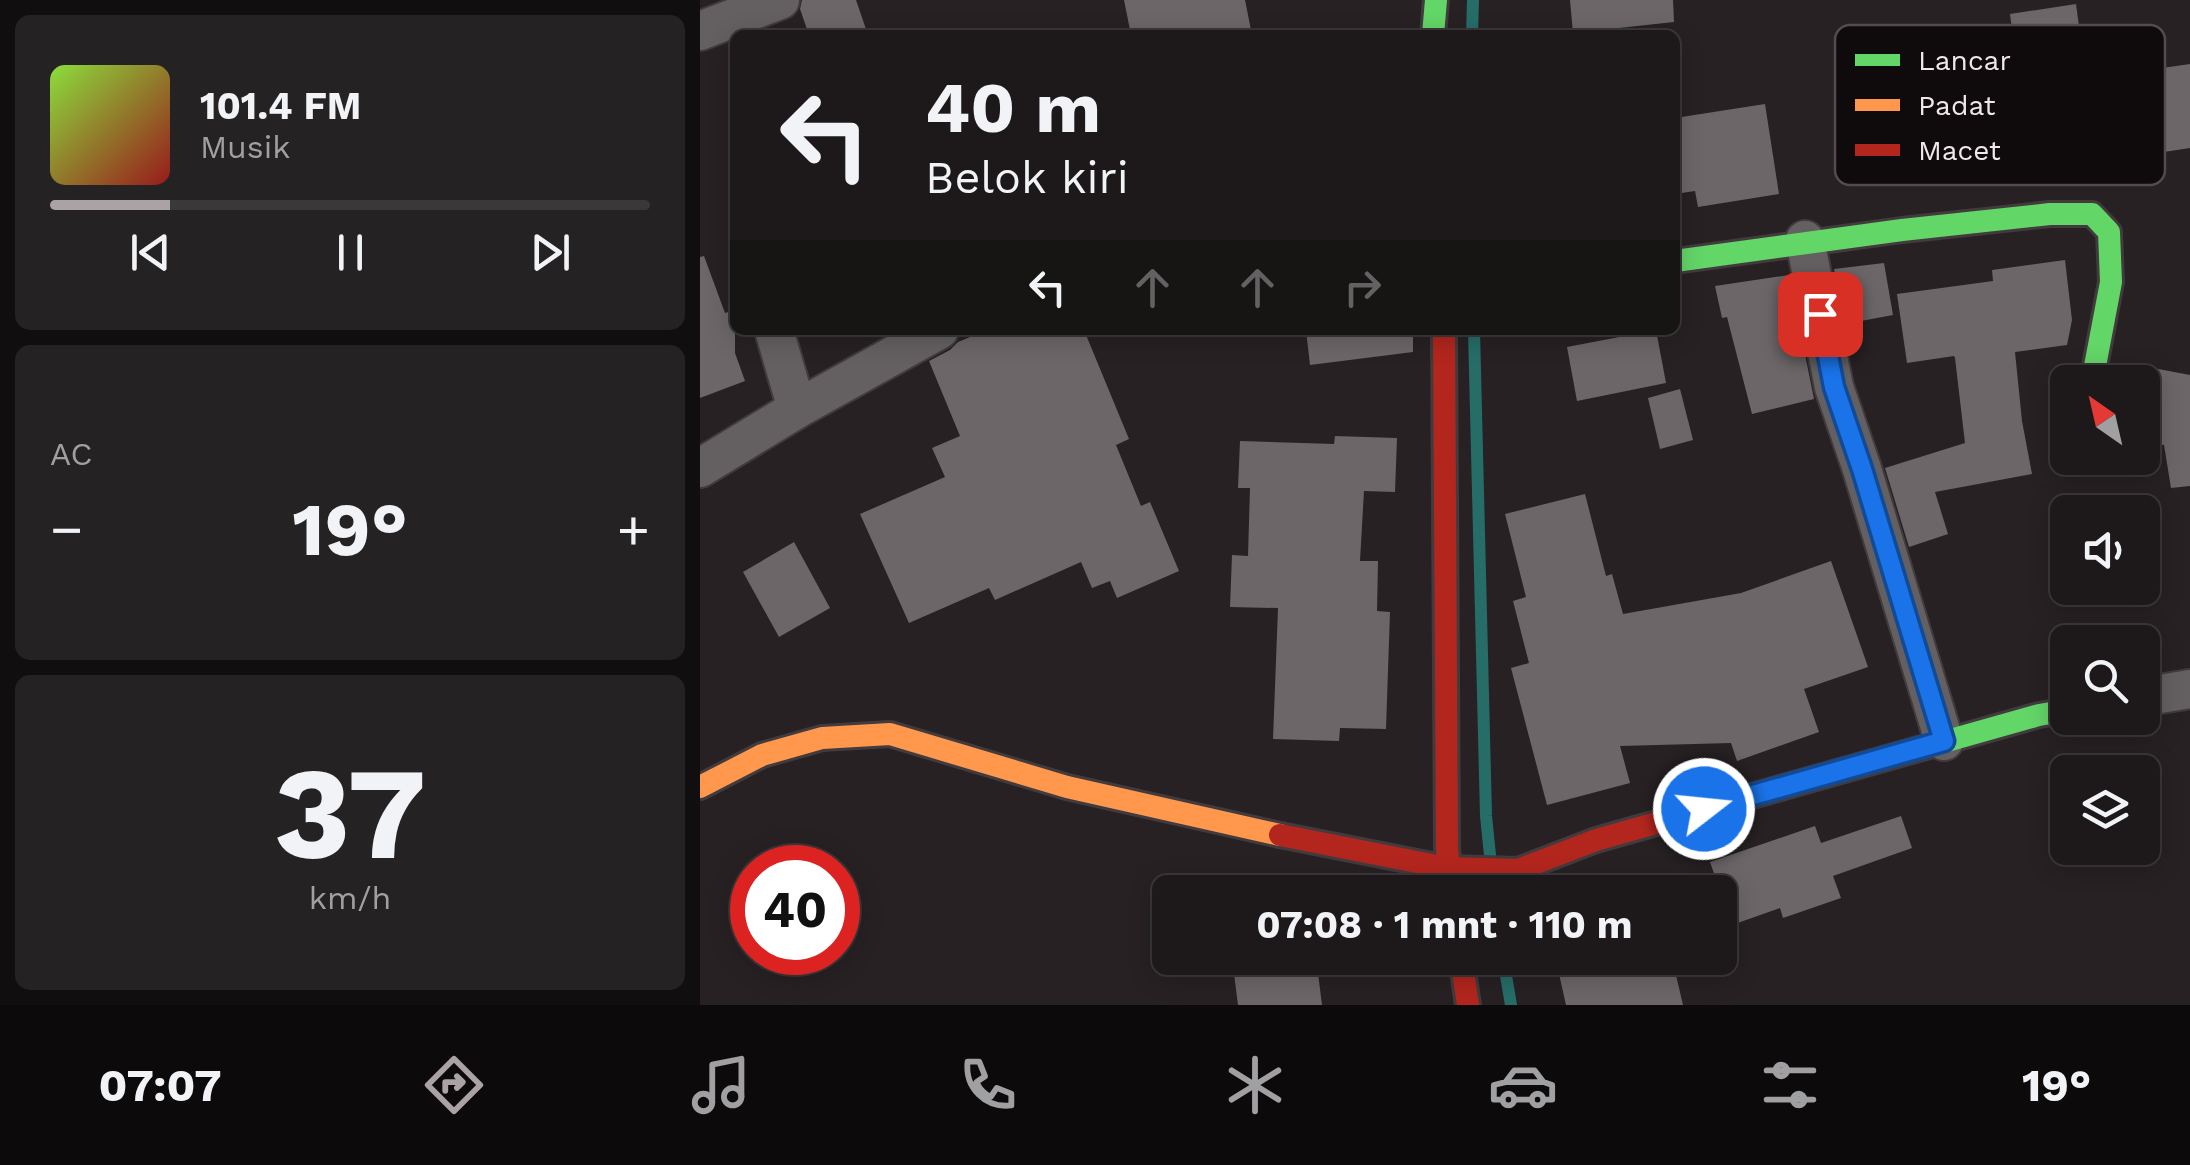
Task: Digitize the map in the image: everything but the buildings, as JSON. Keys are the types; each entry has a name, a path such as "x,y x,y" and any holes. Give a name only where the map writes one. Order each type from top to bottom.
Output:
{"street":[{"path":"700,30 780,0"},
{"path":"1433,30 1436,0"},
{"path":"1680,261 1805,240 2069,212 2092,214 2109,232 2111,282 2095,365"},
{"path":"1805,240 1834,387 1944,741"},
{"path":"775,335 797,410"},
{"path":"700,468 931,335"},
{"path":"1444,335 1448,875"},
{"path":"2160,694 2190,689"},
{"path":"700,787 762,755 822,738 890,734 1067,787 1343,848 1447,868 1518,870 1596,840 2050,713"},
{"path":"1463,975 1468,1005"}],"waterway":[{"path":"1472,30 1473,0"},
{"path":"1474,335 1490,855"},
{"path":"1506,975 1511,1005"}],"traffic: fast":[{"path":"1433,30 1436,0"},
{"path":"1680,260 1902,230 2050,214 2092,214 2109,232 2111,282 2095,365"},
{"path":"1674,818 2050,713"}],"traffic: slow":[{"path":"700,787 762,755 822,738 890,734 1067,787 1280,835"}],"traffic: jam":[{"path":"1444,335 1449,875"},
{"path":"1280,835 1447,868 1518,870 1596,840 1674,818"},
{"path":"1464,975 1468,1005"}],"route":[{"path":"1704,809 1944,741 1834,387 1820,314"}]}
